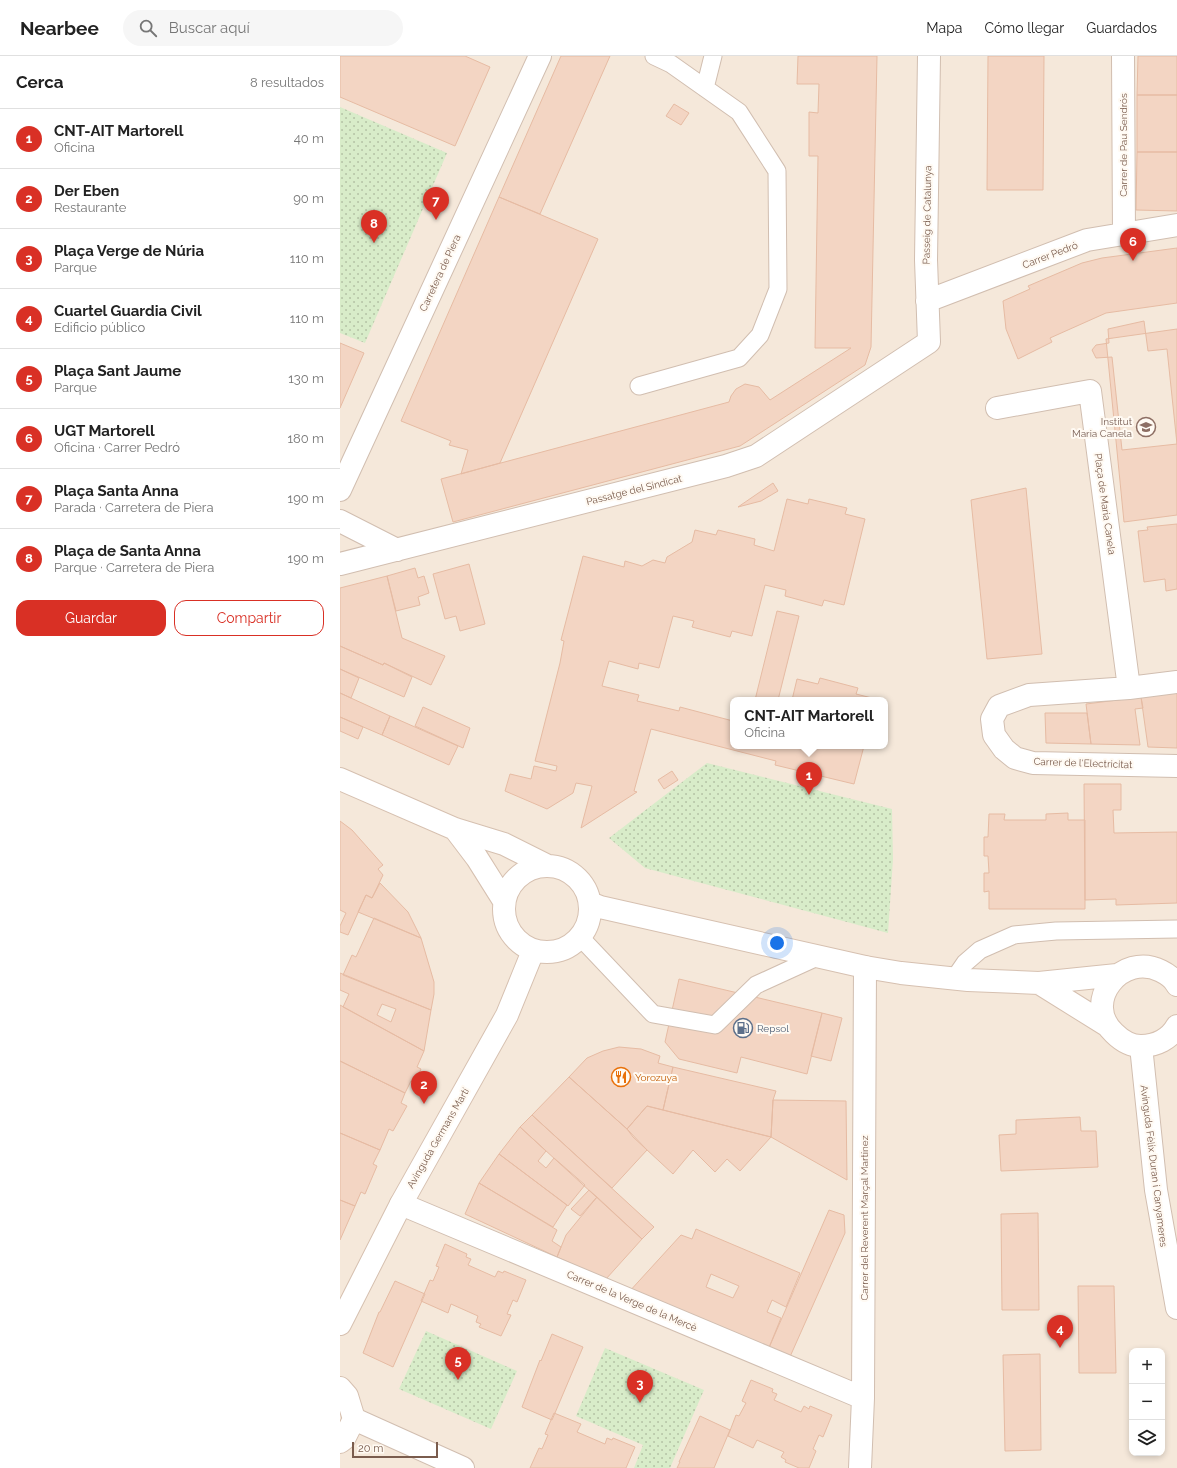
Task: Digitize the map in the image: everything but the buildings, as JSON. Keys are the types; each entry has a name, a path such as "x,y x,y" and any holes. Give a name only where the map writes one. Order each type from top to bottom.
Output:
{"street":[{"name":"Carretera de Piera","path":"343,477 540,56"},
{"name":"Passeig de Catalunya","path":"904,360 929,342 927,301 929,56"},
{"name":"Carrer de Pau Sendrós","path":"1123,56 1124,234"},
{"name":"Carrer Pedró","path":"927,301 1087,240 1177,225"},
{"name":"Passatge del Sindicat","path":"340,564 726,466 756,456 904,360"},
{"name":"Plaça de Maria Canela","path":"997,408 1090,391 1129,688"},
{"path":"340,521 397,550"},
{"name":"Carrer de l'Electricitat","path":"1177,682 1129,688 1029,696 999,706 992,719 994,735 1004,749 1015,758 1033,762 1177,766"},
{"path":"340,779 456,829 504,844 546,865 565,869 577,877 586,889 590,903 590,915 586,927 580,937 570,945 559,951 546,952 534,950 521,944 511,934 505,922 503,908 504,901 514,880 523,872 536,866 546,865"},
{"path":"456,829 477,858 504,901"},
{"path":"590,903 600,907 865,967 954,979 1039,983 1117,976"},
{"name":"Avinguda Germans Martí","path":"340,1324 401,1204 507,1015 534,950"},
{"path":"1108,1026 1102,1011 1102,997 1117,976 1128,968 1141,965 1154,967 1166,973 1177,985"},
{"name":"Carrer del Reverent Marçal Martínez","path":"860,1468 863,1398 865,967"},
{"path":"1039,983 1108,1026 1120,1039 1131,1044 1140,1046 1154,1045 1166,1039 1177,1026"},
{"name":"Avinguda Fèlix Duran i Canyameres","path":"1140,1046 1156,1190 1177,1308"},
{"name":"Carrer de la Verge de la Mercè","path":"401,1204 863,1398"},
{"path":"340,1388 347,1396 354,1419 347,1434 340,1442"},
{"path":"354,1419 463,1468"}],"lane":[{"path":"639,386 739,358 760,335 778,289 777,171 739,112 671,64 654,56"},
{"path":"705,88 713,56"},
{"path":"954,979 965,962 980,950 1014,935 1056,931 1177,929"},
{"path":"580,937 653,1014 715,1025 756,985 817,957"}],"shaded area":[{"path":"340,56 1177,56 1177,1468 340,1468"}],"green space":[{"path":"340,107 447,153 365,343 340,333"},
{"path":"707,763 892,809 893,859 888,933 645,868 609,838"},
{"path":"426,1331 517,1371 491,1429 399,1389"},
{"path":"605,1348 704,1390 670,1468 634,1468 643,1445 576,1416"}],"place":[{"name":"Plaça Santa Anna","path":"436,220"},
{"name":"Plaça de Santa Anna","path":"374,243"},
{"name":"UGT Martorell","path":"1133,261"},
{"name":"Institut Maria Canela","path":"1146,427"},
{"name":"CNT-AIT Martorell","path":"809,795"},
{"name":"Repsol","path":"743,1028"},
{"name":"Yorozuya","path":"621,1077"},
{"name":"Der Eben","path":"424,1104"},
{"name":"Cuartel Guardia Civil","path":"1060,1348"},
{"name":"Plaça Sant Jaume","path":"458,1380"},
{"name":"Plaça Verge de Núria","path":"640,1403"}]}
